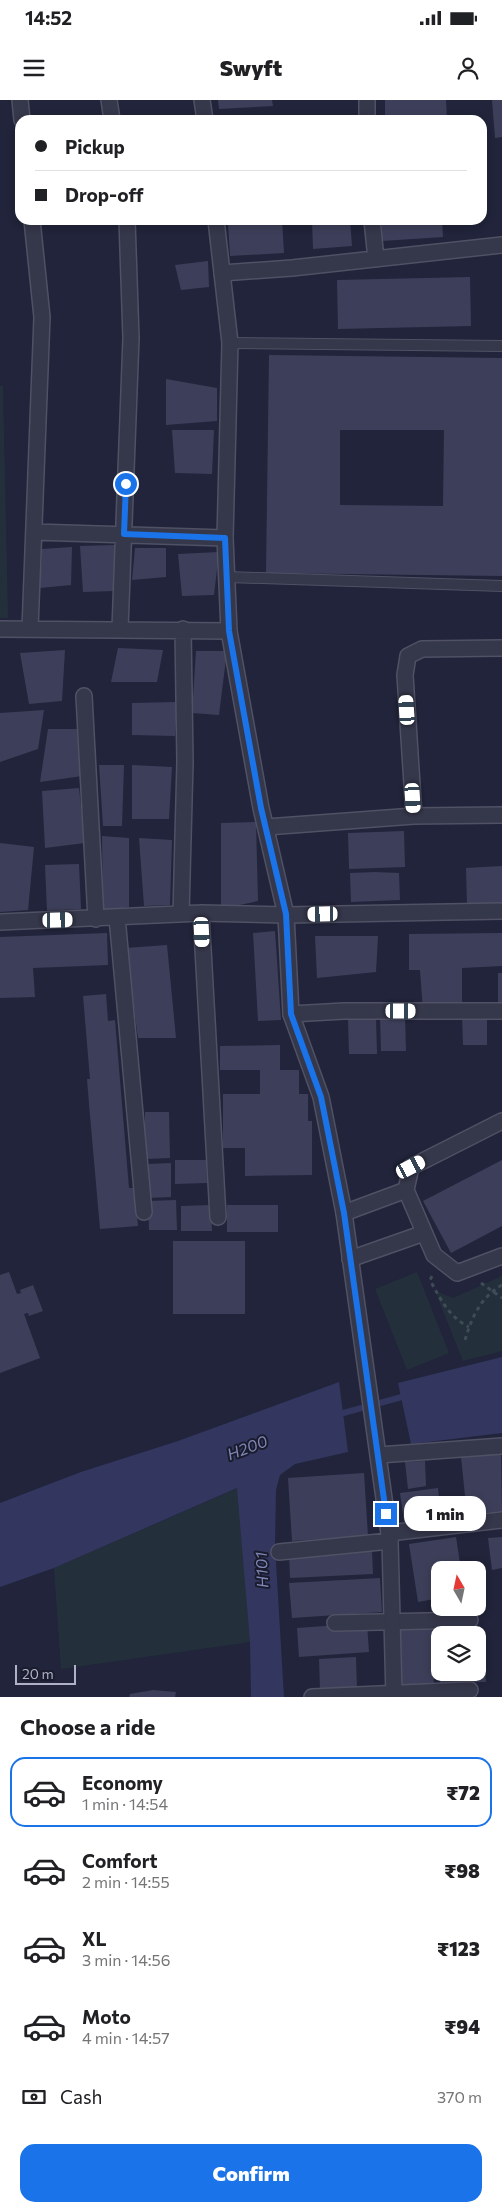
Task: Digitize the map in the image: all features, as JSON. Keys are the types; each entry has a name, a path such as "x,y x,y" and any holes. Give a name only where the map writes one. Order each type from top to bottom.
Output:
{"street":[{"path":"20,100 22,115"},
{"path":"109,100 111,115"},
{"path":"202,100 204,115"},
{"path":"367,100 367,115"},
{"path":"30,629 42,317 33,225"},
{"path":"120,629 130,338 127,225"},
{"path":"217,225 230,343 225,538 229,631 266,826 286,914 291,1014 321,1097 344,1213 389,1537 394,1695"},
{"path":"373,225 376,259"},
{"path":"222,273 502,245"},
{"path":"34,532 225,538"},
{"path":"0,628 229,631"},
{"path":"181,914 185,762 183,629"},
{"path":"414,816 405,675 408,656 422,649 502,648"},
{"path":"84,696 96,919"},
{"path":"266,826 414,816 502,816"},
{"path":"0,922 200,913 502,912"},
{"path":"200,913 218,1217"},
{"path":"117,917 144,1212"},
{"path":"291,1014 344,1011 502,1011"},
{"path":"502,1121 411,1167 406,1190 434,1255 457,1273 464,1272 502,1256"},
{"path":"344,1213 406,1190"},
{"path":"350,1259 424,1233"},
{"path":"379,1455 502,1446"},
{"path":"279,1552 502,1520"},
{"path":"335,1623 391,1620 470,1620"},
{"path":"312,1697 394,1695 470,1690"}],"lane":[{"path":"230,343 502,346"},
{"path":"228,578 502,586"}],"path":[{"path":"440,1260 430,1280 446,1309 458,1322 469,1327"},
{"path":"464,1272 502,1298"},
{"path":"465,1340 474,1313 492,1291 502,1285"}],"shaded area":[{"path":"0,386 3,386 8,618 0,618"},
{"path":"417,1272 449,1353 407,1370 375,1289"},
{"path":"502,1276 502,1351 463,1361 435,1291 453,1298"},
{"path":"238,1488 250,1642 61,1669 54,1568"}],"water":[{"path":"502,1357 502,1433 411,1444 398,1383"},
{"name":"H101","path":"339,1382 348,1452 295,1464 280,1475 276,1490 275,1546 284,1697 251,1697 250,1642 237,1488 54,1568 0,1587 0,1503 81,1472 178,1441"}],"building":[{"path":"218,100 272,100 273,106 219,109"},
{"path":"385,100 446,100 447,115 385,115"},
{"path":"492,100 502,100 502,137 495,138"},
{"path":"228,225 282,225 284,253 230,256"},
{"path":"312,225 350,225 352,246 313,249"},
{"path":"381,225 442,225 443,237 382,241"},
{"path":"208,261 209,287 181,290 175,265"},
{"path":"470,277 471,326 338,329 337,280"},
{"path":"269,355 502,358 502,576 266,573","holes":["340,430 444,430 443,506 340,505"]},
{"path":"166,379 217,388 217,421 166,425"},
{"path":"172,430 214,430 212,474 175,473"},
{"path":"115,545 114,591 83,592 80,546"},
{"path":"72,547 71,585 40,588 42,549"},
{"path":"135,548 166,548 166,577 132,580"},
{"path":"219,552 214,595 182,596 178,554"},
{"path":"118,648 163,650 157,682 111,682"},
{"path":"65,650 62,701 29,704 20,653"},
{"path":"196,651 227,651 219,715 192,713"},
{"path":"177,702 175,736 132,735 132,703"},
{"path":"44,710 38,749 0,762 0,713"},
{"path":"48,729 77,729 82,776 40,782"},
{"path":"99,765 124,765 122,826 103,826"},
{"path":"132,765 172,767 169,819 132,819"},
{"path":"79,788 85,843 45,848 42,791"},
{"path":"256,822 258,901 221,909 221,823"},
{"path":"404,831 405,867 349,869 348,833"},
{"path":"102,836 129,838 129,907 103,911"},
{"path":"139,838 172,840 170,905 144,906"},
{"path":"0,843 34,847 28,910 0,912"},
{"path":"79,864 81,909 47,911 45,865"},
{"path":"502,866 502,905 467,906 466,868"},
{"path":"350,873 399,873 400,900 351,902"},
{"path":"275,931 281,1020 258,1021 253,933"},
{"path":"107,933 108,965 33,968 35,997 0,998 0,937"},
{"path":"502,933 502,966 462,968 462,1007 423,1011 420,970 409,970 409,934"},
{"path":"315,936 378,936 376,972 317,978"},
{"path":"167,945 176,1038 138,1038 126,948"},
{"path":"498,973 502,973 502,1004 498,1005"},
{"path":"106,994 108,1021 115,1020 129,1188 135,1188 138,1226 100,1229 87,1079 90,1079 83,996"},
{"path":"380,1016 405,1016 406,1051 381,1051"},
{"path":"462,1016 487,1016 487,1045 463,1045"},
{"path":"376,1017 377,1054 349,1054 348,1018"},
{"path":"280,1045 280,1070 299,1070 299,1094 308,1094 308,1121 312,1121 312,1175 245,1176 245,1148 223,1148 223,1094 260,1094 260,1070 220,1070 220,1046"},
{"path":"145,1112 169,1112 170,1158 145,1159"},
{"path":"175,1160 206,1160 207,1183 175,1184"},
{"path":"502,1160 502,1226 451,1253 423,1201"},
{"path":"171,1163 171,1197 148,1198 147,1164"},
{"path":"176,1200 177,1230 149,1230 148,1201"},
{"path":"211,1205 212,1231 181,1231 181,1206"},
{"path":"227,1205 278,1205 278,1232 227,1232"},
{"path":"173,1241 245,1241 245,1314 173,1314"},
{"path":"9,1272 17,1294 21,1293 20,1290 33,1285 43,1311 29,1316 28,1313 24,1314 40,1358 0,1373 0,1275"},
{"path":"501,1453 502,1511 467,1515 461,1457"},
{"path":"425,1461 426,1486 408,1489 405,1462"},
{"path":"364,1473 368,1536 292,1541 288,1478"},
{"path":"438,1488 441,1522 405,1528 400,1493"},
{"path":"456,1537 460,1561 431,1561 431,1600 418,1602 409,1544"},
{"path":"502,1537 502,1568 492,1570 488,1538"},
{"path":"372,1550 373,1574 290,1578 289,1554"},
{"path":"380,1578 382,1612 292,1618 289,1583"},
{"path":"367,1623 369,1652 299,1657 297,1628"},
{"path":"396,1626 431,1626 431,1681 434,1681 434,1686 398,1685"},
{"path":"356,1657 357,1690 320,1690 319,1659"},
{"path":"440,1681 486,1682 440,1683"},
{"path":"153,1690 176,1692 175,1697 129,1697 130,1694"}],"waterway":[{"name":"H200","path":"336,1415 409,1395"}],"route":[{"path":"126,484 124,534 225,538 229,631 261,808 286,914 291,1014 321,1097 344,1213 386,1514"}]}
